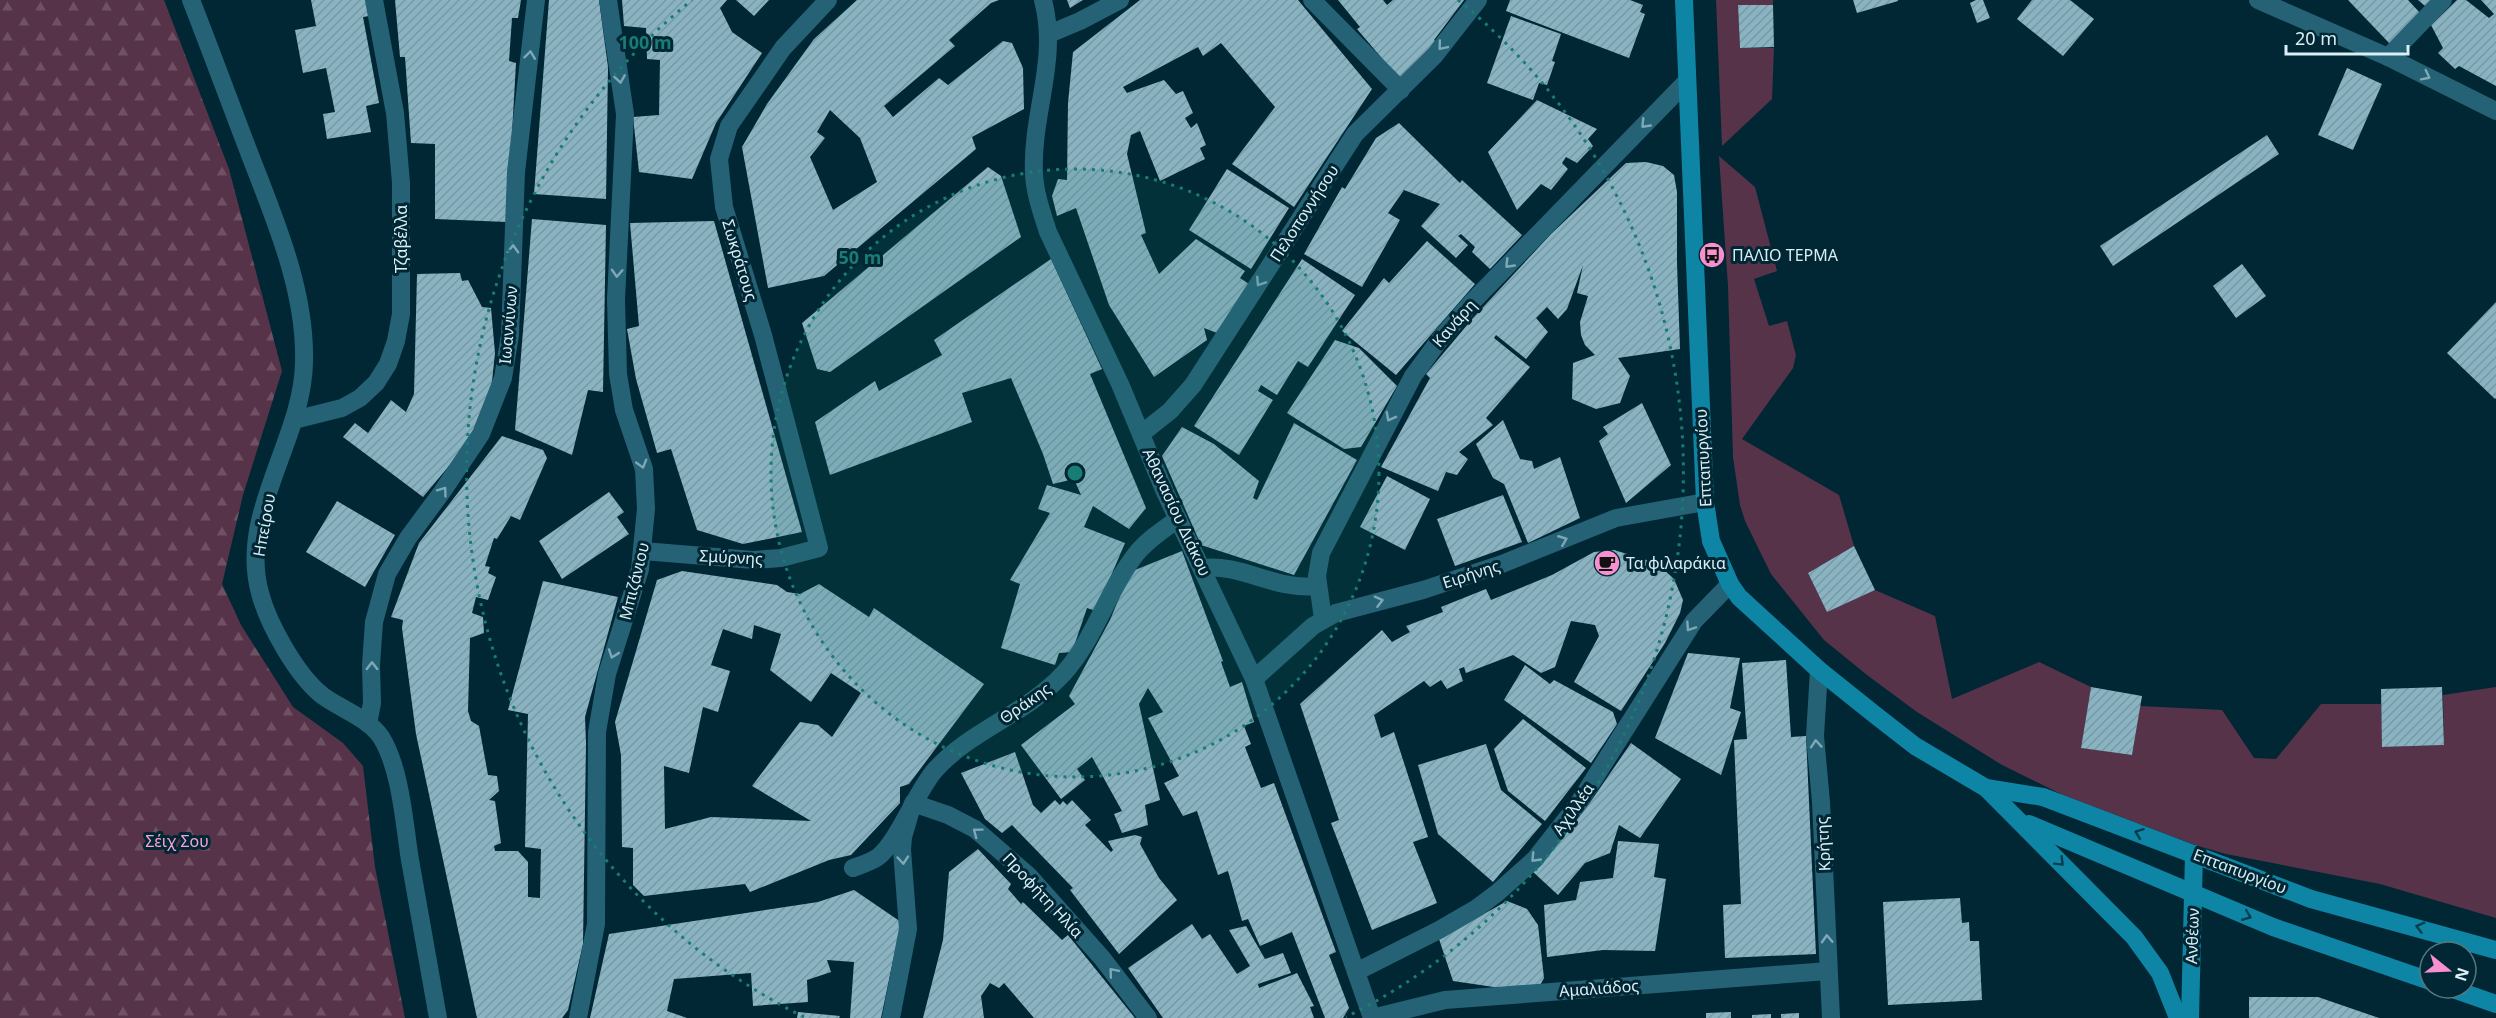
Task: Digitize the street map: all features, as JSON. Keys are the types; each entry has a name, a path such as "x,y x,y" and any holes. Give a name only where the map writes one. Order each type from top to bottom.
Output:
{"main road":[{"name":"Επταπυργίου","path":"1684,0 1705,502 1711,541 1730,584 1752,611 1819,670 1916,746 1986,788 2019,820 2273,927 2418,977"},
{"name":"Επταπυργίου","path":"1986,788 2043,797 2311,899 2496,950"},
{"path":"2019,820 2125,927 2149,955 2164,982 2178,1018"},
{"name":"Ανθέων","path":"2190,1018 2194,854"},
{"path":"2478,998 2496,1004"}],"street":[{"name":"Ηπείρου","path":"190,0 274,217 291,271 300,313 304,362 294,420 262,513 256,559 260,592 285,647 303,675 321,695 368,724 380,735 392,764 402,807 438,1018"},
{"name":"Τζαβέλλα","path":"294,420 342,408 360,398 376,383 388,364 396,341 401,314 401,183 395,112 374,0"},
{"name":"Ιωαννίνων","path":"368,724 372,703 371,665 374,622 387,574 408,538 481,434 503,378 510,335 516,172 536,0"},
{"name":"Μπιζάνιου","path":"578,1018 596,924 599,710 607,674 636,586 646,530 645,476 622,403 617,363 616,299 625,114 608,0"},
{"name":"Σωκράτους","path":"819,548 763,335 724,207 719,159 729,126 783,48 828,0"},
{"name":"Αθανασίου Διάκου","path":"1043,0 1049,34 1048,64 1034,154 1035,186 1048,232 1178,519 1254,679 1372,1018"},
{"path":"1049,34 1087,18 1120,0"},
{"path":"1311,0 1401,90"},
{"name":"Πελοποννήσου","path":"1141,434 1170,411 1193,385 1355,134 1401,90 1453,33 1478,0"},
{"path":"2258,0 2280,4 2496,111"},
{"path":"2388,57 2443,0"},
{"name":"Κανάρη","path":"1323,619 1318,586 1318,566 1327,537 1403,394 1426,356 1473,302 1686,82"},
{"name":"Ειρήνης","path":"1254,679 1302,634 1323,619 1352,608 1423,590 1502,564 1616,518 1705,502"},
{"name":"Θράκης","path":"853,868 872,861 885,850 932,775 950,755 1040,695 1062,676 1087,642 1119,580 1137,552 1178,519"},
{"name":"Σμύρνης","path":"643,551 753,560 781,558 819,548"},
{"path":"1202,568 1224,567 1288,586 1318,586"},
{"name":"Αχιλλέα","path":"1356,972 1477,908 1535,859 1578,804 1694,621 1730,584"},
{"name":"Κρήτης","path":"1819,670 1815,736 1821,802 1831,1018"},
{"path":"891,1018 908,929 902,850 903,837 913,803"},
{"name":"Προφήτη Ηλία","path":"913,803 948,815 975,829 1014,862 1102,958 1148,1018"},
{"name":"Αμαλιάδος","path":"1372,1018 1445,1000 1828,971"}],"green space":[{"name":"Σέιχ Σου","path":"0,0 164,0 229,169 282,371 243,495 222,584 241,625 293,707 343,743 363,766 375,867 405,1018 0,1018"},
{"path":"1716,0 1773,0 1773,5 1738,6 1740,48 1774,48 1772,99 1722,146"},
{"path":"1719,156 1755,187 1777,271 1754,279 1769,326 1787,321 1796,355 1793,368 1742,439 1839,495 1854,546 1808,573 1827,611 1875,590 1935,616 1952,699 2039,662 2091,687 2081,748 2132,755 2140,706 2222,710 2254,758 2276,759 2321,704 2381,704 2383,747 2444,745 2443,695 2496,687 2496,918 2380,884 2226,854 2198,846 2063,795 2002,765 1917,712 1824,640 1771,574 1745,521 1740,505 1733,457 1728,286"}],"building":[{"path":"311,0 372,0 375,15 363,17 379,103 366,106 371,132 327,139 323,114 335,112 326,68 303,73 295,30 316,26"},
{"path":"395,0 521,0 518,18 512,18 509,61 516,63 507,222 435,219 435,144 411,143 405,57 400,57"},
{"path":"549,0 599,0 608,67 606,199 534,194"},
{"path":"622,0 727,0 720,8 732,32 762,53 716,123 692,179 639,172 633,117 659,115 660,60 647,59 646,28 624,26"},
{"path":"736,0 769,0 754,16"},
{"path":"857,0 999,0 991,3 949,40 955,46 884,106 893,117 939,78 948,85 1003,41 1012,43 1023,68 1024,109 972,137 976,149 824,276 768,288 742,147 767,104 814,39","holes":["830,110 860,138 877,182 833,210 810,157 825,138 817,132"]},
{"path":"1067,0 1083,0 1070,8"},
{"path":"1140,0 1298,0 1372,89 1294,207 1232,164 1275,107 1221,43 1203,56 1198,47 1123,87 1127,93 1164,80 1176,94 1183,91 1193,113 1185,118 1191,128 1197,123 1206,145 1200,148 1205,159 1160,181 1140,131 1131,135 1127,154 1146,233 1141,235 1159,274 1196,239 1245,271 1240,278 1249,284 1217,333 1204,328 1207,340 1154,377 1109,305 1076,208 1057,216 1052,196 1058,179 1067,180 1068,103 1073,52"},
{"path":"1338,0 1383,0 1387,5 1393,0 1464,0 1434,40 1438,44 1403,83 1357,29 1360,27"},
{"path":"1510,0 1630,0 1643,5 1640,12 1645,14 1629,58 1506,11"},
{"path":"1853,0 1898,0 1898,1 1857,13"},
{"path":"1983,0 1990,18 1977,23 1970,3"},
{"path":"2032,0 2070,0 2094,19 2063,56 2017,19"},
{"path":"2348,0 2408,0 2421,14 2390,44"},
{"path":"2418,0 2431,0 2425,6"},
{"path":"2457,0 2466,0 2489,18 2494,14 2481,0 2496,0 2496,86 2459,66 2455,69 2438,53 2443,48 2431,25"},
{"path":"1738,5 1773,5 1774,47 1740,48"},
{"path":"1511,16 1561,34 1547,85 1539,83 1533,100 1487,83"},
{"path":"2347,68 2382,84 2353,150 2318,135"},
{"path":"1537,100 1597,129 1588,139 1593,146 1577,163 1566,157 1562,163 1568,169 1551,190 1541,184 1517,210 1488,152"},
{"path":"1399,123 1460,183 1462,180 1522,235 1490,269 1472,252 1475,247 1461,234 1458,236 1468,245 1456,258 1421,226 1440,204 1404,190 1388,213 1400,220 1362,287 1304,254 1342,187 1345,189 1376,138"},
{"path":"2267,135 2279,154 2113,266 2100,246"},
{"path":"1646,162 1663,166 1674,175 1677,192 1680,349 1618,358 1630,376 1620,403 1596,409 1572,399 1573,363 1595,355 1585,345 1581,335 1580,322 1588,296 1577,293 1583,265 1567,309 1558,319 1547,307 1536,318 1548,332 1526,359 1496,335 1494,338 1530,367 1486,418 1493,425 1459,452 1468,459 1457,475 1446,472 1438,491 1381,467 1430,378 1426,374 1473,318 1551,234 1626,163"},
{"path":"988,167 1001,176 1021,237 830,372 817,369 802,323"},
{"path":"1227,169 1289,208 1251,269 1189,230"},
{"path":"532,219 606,225 603,392 588,390 572,455 515,430"},
{"path":"714,221 802,532 743,544 697,530 671,449 657,453 636,379 627,329 639,326 630,223"},
{"path":"1427,241 1475,284 1396,375 1342,331 1384,278 1389,283"},
{"path":"1051,259 1102,369 1090,374 1146,508 1129,529 1093,506 1084,527 1125,543 1096,611 1087,608 1072,652 1059,653 1055,665 1001,648 1020,584 1010,580 1050,513 1038,509 1047,485 1081,495 1074,479 1053,484 1011,378 962,393 972,422 830,475 815,422 875,381 879,391 942,355 934,340"},
{"path":"1302,259 1355,295 1308,367 1298,361 1277,395 1261,385 1258,391 1273,400 1239,455 1194,426"},
{"path":"2242,264 2266,296 2236,318 2213,286"},
{"path":"460,273 462,281 468,280 482,307 491,308 495,353 491,391 469,442 423,497 343,437 355,423 368,433 391,400 406,412 414,394 417,274"},
{"path":"2496,302 2496,398 2495,399 2447,353"},
{"path":"1335,340 1359,348 1397,386 1361,447 1344,449 1287,413"},
{"path":"1642,403 1671,465 1626,503 1599,441 1608,434 1603,427"},
{"path":"1503,420 1520,459 1532,461 1534,469 1560,457 1580,518 1528,543 1504,484 1493,478 1476,444"},
{"path":"1294,423 1357,460 1294,575 1201,545 1162,456 1182,427 1214,444 1259,481 1253,498 1257,500"},
{"path":"502,436 543,450 547,458 520,520 511,516 497,539 494,538 485,566 490,567 488,573 496,577 488,600 476,597 472,613 483,617 484,633 470,638 468,711 471,721 479,726 488,775 497,776 499,791 489,800 495,801 501,843 494,846 495,851 518,851 528,862 528,897 540,898 541,849 525,847 528,714 508,710 543,581 618,597 585,717 583,944 568,1010 562,1018 477,1018 416,734 402,628 403,620 391,617 419,543"},
{"path":"1387,476 1430,499 1405,550 1360,527"},
{"path":"609,492 624,512 617,517 629,534 562,579 539,541"},
{"path":"1503,495 1522,542 1455,566 1437,519"},
{"path":"337,501 395,535 365,587 306,552"},
{"path":"1854,546 1875,590 1827,612 1808,573"},
{"path":"1614,550 1650,561 1662,568 1674,579 1683,600 1680,613 1665,643 1621,711 1574,682 1599,636 1595,625 1571,621 1555,667 1541,673 1513,655 1466,673 1464,667 1459,669 1463,681 1447,689 1441,680 1430,687 1424,681 1374,715 1381,738 1394,732 1428,837 1413,842 1437,903 1372,930 1331,823 1339,820 1300,704 1382,630 1392,642 1410,632 1406,626 1443,612 1441,607 1486,589 1491,600 1552,575 1594,552"},
{"path":"1182,551 1223,661 1221,662 1230,687 1242,682 1254,722 1244,726 1251,744 1245,747 1261,788 1274,783 1336,952 1329,955 1349,1008 1343,1018 1325,1018 1292,932 1260,946 1248,919 1242,921 1228,871 1218,875 1197,811 1183,816 1164,783 1179,776 1148,718 1163,712 1148,688 1139,704 1160,800 1145,805 1148,825 1122,833 1114,814 1122,811 1092,757 1077,769 1085,780 1061,799 1021,745 1075,704 1069,696 1110,620 1130,572"},
{"path":"682,571 777,585 787,592 800,594 819,584 869,617 874,608 984,684 909,784 900,787 900,803 851,855 829,860 750,892 745,884 644,896 633,885 633,848 622,847 621,755 615,722 657,580","holes":["754,625 781,634 770,670 811,702 831,673 861,693 832,737 818,725 800,722 752,786 811,821 711,817 665,829 664,766 689,773 703,707 718,712 730,671 711,665 723,629 752,639"]},
{"path":"1688,653 1740,658 1730,708 1741,712 1721,775 1655,738"},
{"path":"1786,660 1791,737 1806,736 1816,954 1725,958 1723,905 1741,904 1734,740 1747,739 1742,663"},
{"path":"1525,665 1550,684 1554,680 1613,712 1617,724 1591,763 1504,700"},
{"path":"2091,687 2142,696 2132,755 2081,748"},
{"path":"2442,687 2444,745 2382,747 2381,689"},
{"path":"1523,719 1586,768 1545,821 1508,791 1494,749"},
{"path":"1631,743 1681,779 1640,838 1619,825 1610,853 1585,863 1558,895 1531,870 1589,804"},
{"path":"1486,744 1501,790 1542,824 1493,882 1438,834 1418,765"},
{"path":"1015,752 1033,805 1041,813 1055,800 1060,805 1063,801 1067,805 1072,800 1091,820 1085,825 1111,852 1113,850 1108,841 1135,835 1142,837 1140,844 1159,878 1177,900 1119,954 1070,890 1073,888 1012,825 1002,833 985,819 961,773"},
{"path":"1618,841 1659,844 1654,877 1666,879 1655,951 1603,950 1547,957 1544,905 1576,900 1580,882 1613,878"},
{"path":"978,849 1011,884 1008,889 1021,904 1023,902 1062,940 1068,935 1135,1018 1034,1018 1004,983 999,988 990,983 981,996 984,1018 923,1018 943,940 949,872"},
{"path":"854,890 901,922 881,1018 850,1018 854,962 827,960 831,972 807,980 808,1002 753,1006 751,973 674,979 667,1011 687,1018 590,1018 609,934 818,902"},
{"path":"1960,898 1962,923 1969,922 1970,941 1979,941 1982,1000 1888,1005 1883,902"},
{"path":"1507,901 1527,909 1538,925 1544,978 1538,989 1528,992 1453,981 1439,939"},
{"path":"1192,924 1202,939 1210,934 1237,974 1250,966 1229,930 1246,926 1265,959 1283,953 1291,973 1258,984 1259,988 1297,973 1314,1006 1310,1007 1314,1018 1163,1018 1128,968"},
{"path":"2249,997 2318,997 2379,1018 2249,1018"},
{"path":"798,1012 840,1016 839,1018 797,1018"},
{"path":"1731,1012 1731,1018 1706,1018 1706,1013"},
{"path":"1799,1013 1799,1018 1781,1018 1781,1014"},
{"path":"1771,1014 1771,1018 1752,1018 1752,1015"}],"place":[{"name":"ΠΑΛΙΟ ΤΕΡΜΑ","path":"1712,255"},
{"name":"Τα φιλαράκια","path":"1607,563"}]}
